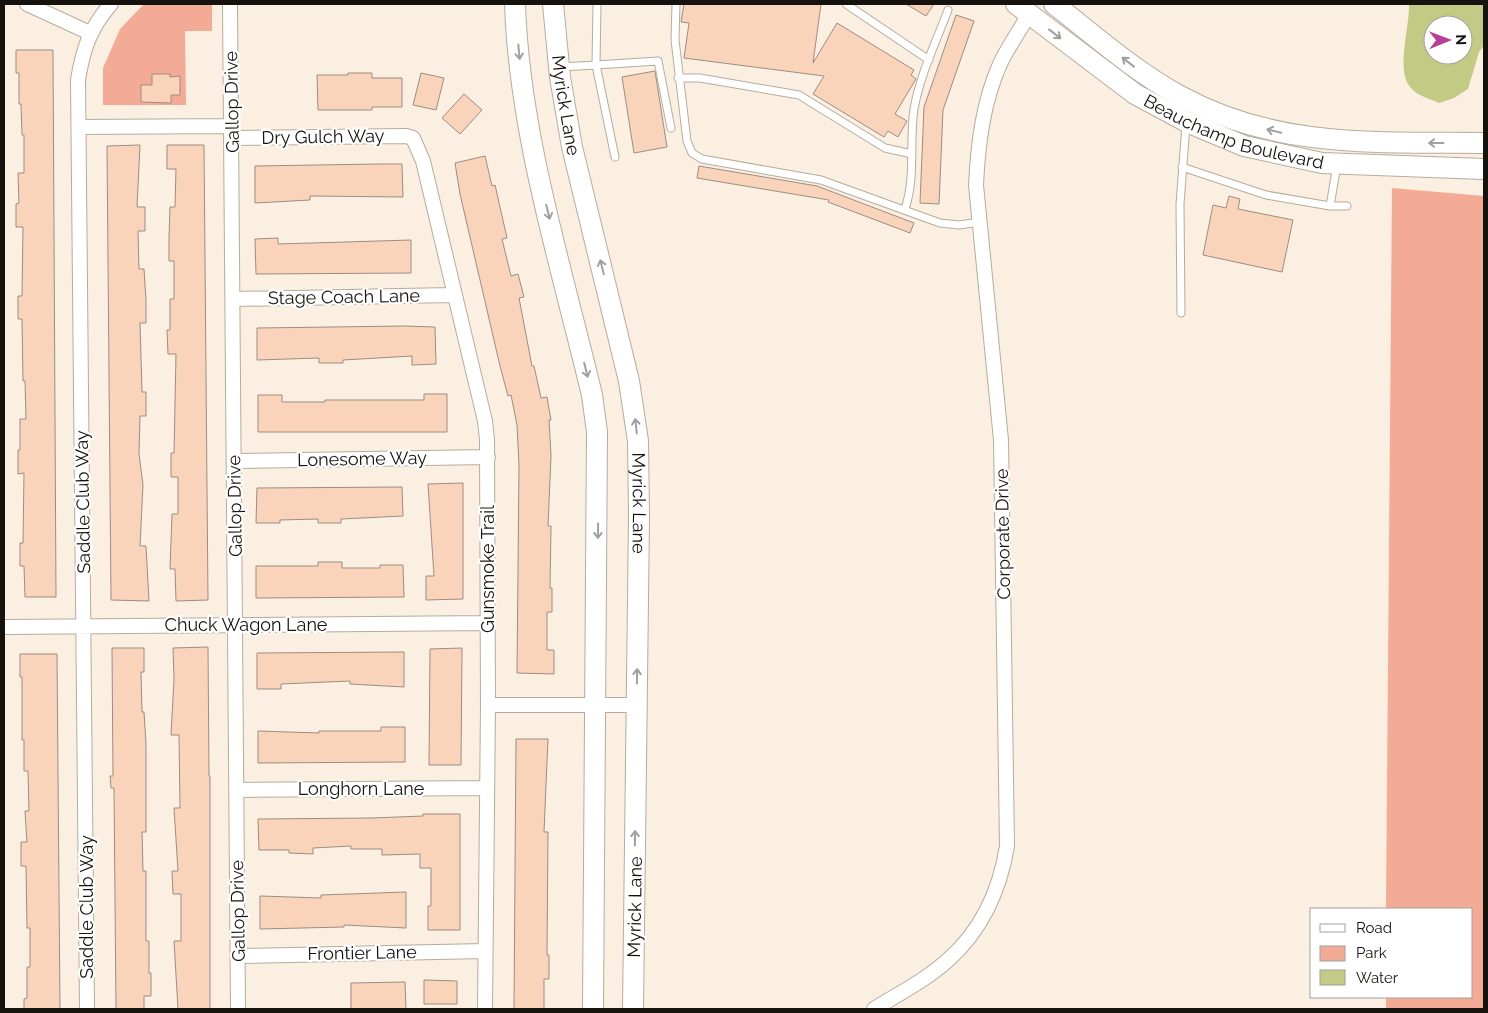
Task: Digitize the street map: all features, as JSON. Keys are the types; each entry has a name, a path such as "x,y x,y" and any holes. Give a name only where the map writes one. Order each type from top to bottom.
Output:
{"street":[{"path":"28,4 90,32"},
{"name":"Saddle Club Way","path":"87,1009 80,127 78,80 90,32 111,4"},
{"name":"Gallop Drive","path":"230,4 234,299 238,1009"},
{"path":"516,4 520,71 532,141 596,414 598,480 593,1009"},
{"name":"Myrick Lane","path":"553,4 559,67 572,147 635,412 639,476 634,1009"},
{"name":"Beauchamp Boulevard","path":"1054,4 1145,74 1180,96 1261,128 1299,137 1332,141 1484,143"},
{"name":"Beauchamp Boulevard","path":"1023,9 1120,84 1154,106 1244,146 1292,158 1337,164 1484,169"},
{"name":"Corporate Drive","path":"874,1009 947,961 968,938 994,894 1007,846 1001,440 979,222 977,162 982,123 1000,63 1023,9"},
{"name":"Dry Gulch Way","path":"80,127 406,136 413,138"},
{"name":"Gunsmoke Trail","path":"413,138 423,161 453,295 485,421 488,458 485,1009"},
{"name":"Stage Coach Lane","path":"234,299 453,295"},
{"name":"Lonesome Way","path":"235,461 488,458"},
{"name":"Chuck Wagon Lane","path":"4,627 488,623"},
{"path":"488,705 637,705"},
{"name":"Longhorn Lane","path":"236,790 487,788"},
{"name":"Frontier Lane","path":"238,956 486,951"}],"lane":[{"path":"596,4 596,65 615,157"},
{"path":"676,4 674,40 678,78 688,141 692,153 702,159 821,180 905,208 940,223 959,225 979,222"},
{"path":"846,4 929,60"},
{"path":"905,208 911,191 914,109 929,60 948,10"},
{"path":"559,67 658,61 671,128"},
{"path":"678,78 700,78 798,95 885,148 912,154"},
{"path":"1180,313 1180,204 1187,122"},
{"path":"1330,206 1337,164"},
{"path":"1182,166 1266,195 1330,206 1347,206"}],"green space":[{"path":"144,4 212,4 212,31 185,31 186,105 103,105 103,68 120,29"},
{"path":"1392,188 1484,196 1484,1009 1386,1009 1386,998 1473,998 1473,908 1386,908"}],"water":[{"path":"1409,4 1484,4 1484,45 1479,52 1468,89 1454,98 1439,103 1411,88 1406,80 1404,71 1404,48"}],"building":[{"path":"684,4 821,4 813,63 837,23 914,70 911,75 916,79 895,114 907,121 898,137 888,131 884,137 813,94 824,76 684,58 689,23 681,22"},
{"path":"906,4 934,4 926,16"},
{"path":"956,15 974,21 943,110 939,204 920,203 924,107"},
{"path":"16,50 53,50 56,597 25,597 24,566 20,566 20,543 23,543 24,473 18,474 18,450 20,450 20,419 26,419 22,319 18,319 18,296 22,296 23,227 16,227 16,204 19,203 18,173 24,173 24,135 22,135 21,104 19,104 19,73 16,73"},
{"path":"655,71 667,147 634,153 622,77"},
{"path":"348,73 372,73 372,78 402,78 402,107 372,107 372,110 318,110 317,75 348,75"},
{"path":"421,73 444,78 436,110 413,105"},
{"path":"152,74 170,74 170,77 180,76 180,95 171,95 171,103 141,102 141,85 152,85"},
{"path":"464,94 482,110 460,134 442,118"},
{"path":"140,145 137,207 145,207 145,231 138,231 139,269 144,269 146,300 146,323 140,323 142,392 146,392 146,416 140,416 139,454 143,485 140,546 146,546 149,601 111,600 107,146"},
{"path":"167,145 204,145 208,600 176,601 175,569 170,569 172,514 178,514 178,477 171,477 171,453 174,453 176,354 168,354 167,330 170,330 170,299 174,299 174,261 169,261 169,238 170,207 175,207 176,169 167,169"},
{"path":"485,156 492,186 495,185 507,238 502,239 511,276 518,274 524,297 519,298 532,366 534,366 541,398 547,397 551,420 549,420 551,456 548,526 551,526 550,588 552,588 552,612 547,612 547,650 554,650 554,674 517,673 519,465 517,425 511,395 508,396 500,366 460,194 455,163"},
{"path":"402,164 403,197 310,196 310,200 255,203 255,166"},
{"path":"699,166 817,186 914,223 910,233 828,202 829,200 697,178"},
{"path":"1229,196 1240,199 1238,209 1293,220 1282,272 1203,255 1213,205 1226,208"},
{"path":"278,238 278,244 411,240 411,273 256,274 255,239"},
{"path":"435,327 436,364 412,365 412,356 343,360 343,363 319,363 319,358 257,360 257,328"},
{"path":"424,394 447,394 447,432 258,432 258,395 282,395 282,402 325,402 325,400 424,400"},
{"path":"463,483 463,599 426,600 426,576 434,576 428,484"},
{"path":"402,487 403,516 341,519 341,523 318,523 318,519 280,520 280,523 256,523 257,488"},
{"path":"318,562 342,562 342,568 380,568 380,565 403,565 404,597 256,598 256,566 318,566"},
{"path":"208,647 210,1009 178,1009 174,941 181,941 181,894 173,894 172,871 178,871 174,808 180,808 179,735 171,735 174,679 173,648"},
{"path":"112,648 144,648 144,672 141,672 142,712 144,712 146,744 146,832 142,832 143,871 146,871 146,941 149,941 151,996 144,996 144,1009 116,1009 114,788 111,788 110,776 113,776"},
{"path":"462,648 461,765 429,765 430,649"},
{"path":"404,652 404,687 350,684 350,681 281,684 281,689 257,689 257,653"},
{"path":"20,654 57,654 60,1009 24,1009 24,999 27,998 27,967 30,967 30,928 27,928 26,866 21,866 21,842 27,842 25,811 29,811 28,771 24,771 24,740 22,740"},
{"path":"381,727 405,727 405,762 258,763 258,731 319,733 319,731 381,731"},
{"path":"516,739 548,739 544,832 548,832 547,955 549,955 549,979 544,979 544,1009 514,1009"},
{"path":"423,814 460,814 460,930 428,930 428,906 431,906 431,868 420,868 420,854 382,855 382,849 351,849 351,846 313,848 313,854 289,853 289,850 259,850 258,819 372,818 423,816"},
{"path":"406,892 406,928 344,925 344,927 260,929 260,896 321,898 321,895"},
{"path":"424,980 457,981 457,1004 424,1004"},
{"path":"405,982 406,1009 351,1009 351,983"}]}
